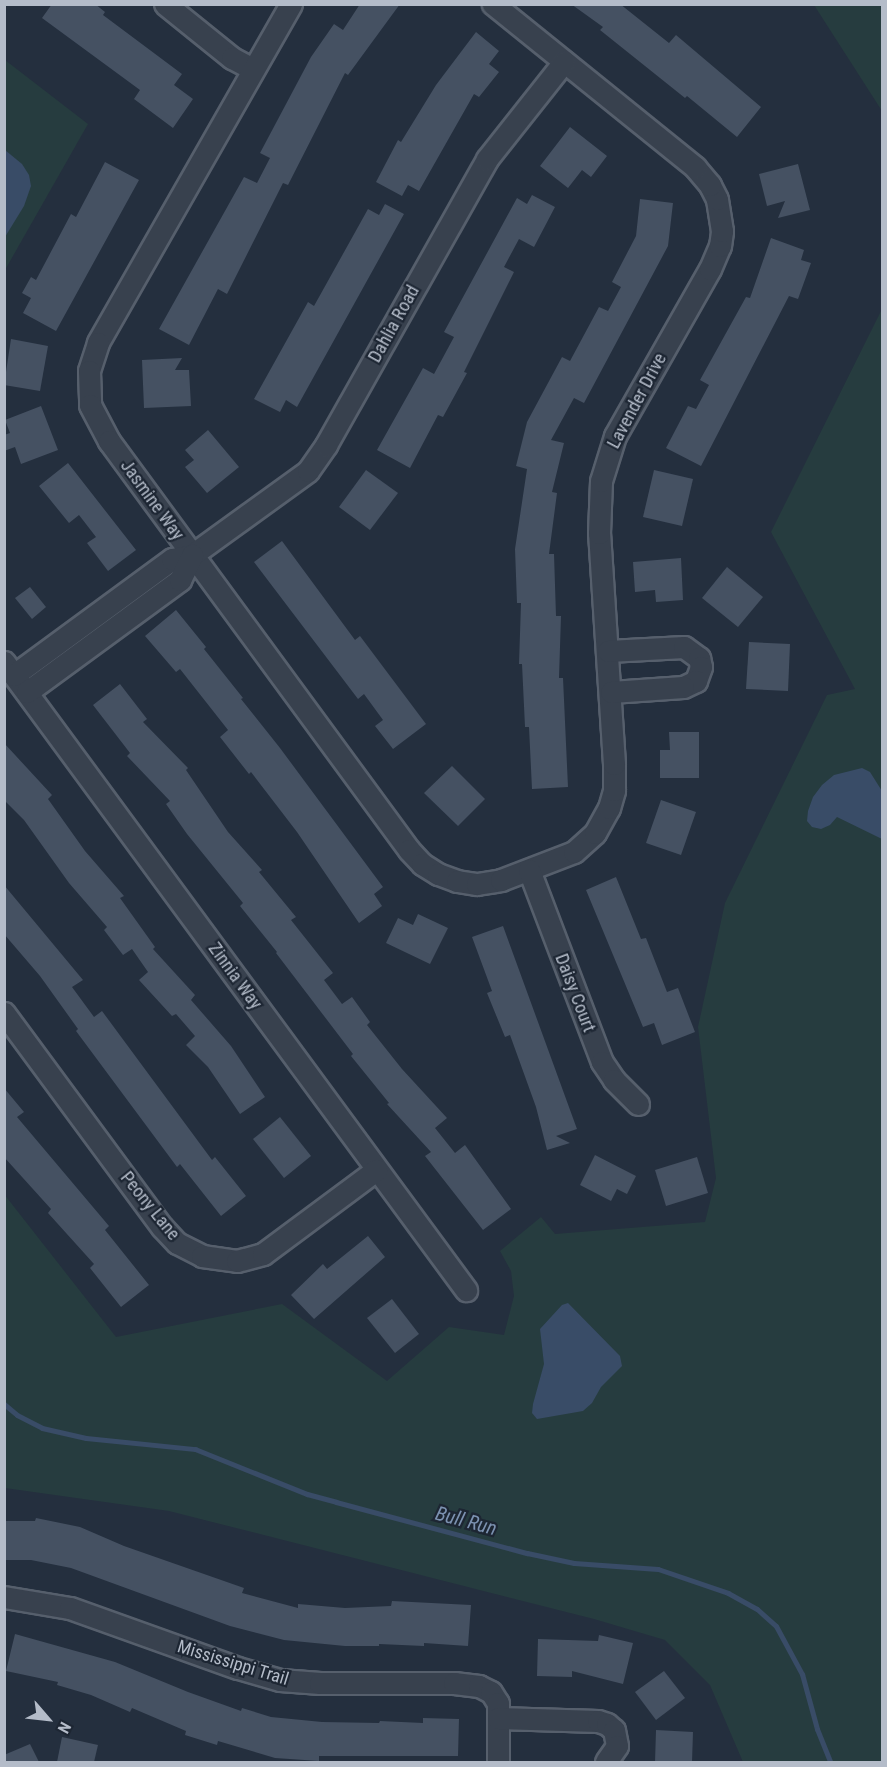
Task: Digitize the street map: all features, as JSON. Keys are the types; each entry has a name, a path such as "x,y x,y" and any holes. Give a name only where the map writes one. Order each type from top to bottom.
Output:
{"street":[{"path":"165,4 232,58 253,69"},
{"name":"Jasmine Way","path":"291,4 105,331 89,371 88,399 100,428 422,864 448,879 477,884 529,870"},
{"name":"Lavender Drive","path":"493,4 700,172 717,199 722,223 716,256 615,436 599,491 611,692 614,781 612,799 606,816 595,833 574,852 529,870"},
{"name":"Dahlia Road","path":"9,668 172,559 192,555 301,476 315,463 487,159 564,62"},
{"name":"Dahlia Road","path":"27,692 180,579 192,555"},
{"path":"608,651 684,647 699,658 701,667 696,681 682,687 611,692"},
{"name":"Zinnia Way","path":"9,668 466,1290"},
{"name":"Daisy Court","path":"529,870 602,1062 614,1080 638,1104"},
{"name":"Peony Lane","path":"4,1013 162,1227 177,1243 202,1256 237,1260 263,1254 376,1170"},
{"name":"Mississippi Trail","path":"4,1597 70,1608 229,1665 280,1680 479,1686 491,1692 498,1711"},
{"path":"498,1762 498,1711 598,1721 607,1724 614,1730 617,1746 606,1762"}],"green space":[{"path":"814,5 882,5 882,111"},
{"path":"5,60 88,124 5,270"},
{"path":"882,309 882,1762 743,1762 710,1685 665,1640 594,1619 169,1511 5,1488 4,1194 116,1337 282,1304 387,1381 449,1327 504,1335 514,1296 511,1271 500,1251 541,1217 555,1234 705,1222 716,1178 698,1027 725,903 827,695 855,689 771,532"}],"water":[{"path":"5,150 22,164 29,175 31,186 24,206 5,237"},
{"path":"862,768 870,772 882,791 882,839 837,817 830,825 821,829 812,827 807,821 808,811 813,797 822,785 834,775"},
{"path":"568,1303 620,1356 622,1366 601,1387 592,1403 583,1411 537,1419 532,1413 544,1364 540,1329 562,1305"}],"building":[{"path":"52,4 95,4 105,12 103,15 182,74 174,85 193,99 173,128 134,99 140,90 42,18"},
{"path":"360,4 400,4 348,75 345,73 288,185 283,183 227,294 218,289 189,345 159,329 244,177 257,183 270,158 260,153 311,57 334,24 343,30"},
{"path":"571,4 620,4 669,43 676,35 761,107 737,137 600,30 603,27"},
{"path":"476,32 499,51 489,64 499,72 479,97 474,94 419,191 408,185 402,196 376,182 398,140 401,142 436,85"},
{"path":"570,127 607,156 591,177 582,170 568,188 540,166"},
{"path":"105,162 139,180 56,331 23,313 31,298 22,293 31,277 36,280 71,214 76,217"},
{"path":"798,164 810,210 778,218 785,201 767,206 759,174"},
{"path":"532,195 555,207 534,247 519,239 504,267 514,272 464,372 467,373 443,417 438,415 410,468 377,450 423,368 434,374 454,337 444,332 517,198 527,204"},
{"path":"640,199 673,203 668,246 584,403 574,398 551,440 564,443 552,492 557,493 549,554 554,554 556,616 561,616 559,678 563,678 568,787 532,789 529,727 525,727 522,664 519,664 521,603 517,603 515,549 527,469 516,466 527,422 562,357 570,361 599,307 608,311 621,287 612,282 636,236"},
{"path":"385,204 404,214 297,407 286,400 280,412 254,399 308,302 314,306 368,209 379,215"},
{"path":"771,238 804,250 801,260 811,263 798,299 789,296 701,466 666,448 688,406 696,409 709,385 700,380 746,297 750,298"},
{"path":"11,339 48,346 40,391 4,385"},
{"path":"182,358 175,370 189,370 191,406 144,408 142,360"},
{"path":"41,406 58,450 21,464 15,447 4,451 4,435 10,433 5,420"},
{"path":"208,430 239,467 207,493 185,467 194,460 185,450"},
{"path":"68,463 136,550 108,571 87,543 96,537 79,515 69,523 39,486"},
{"path":"366,470 398,493 370,530 339,507"},
{"path":"654,470 693,479 682,526 643,517"},
{"path":"282,541 355,640 360,636 426,724 393,749 375,726 383,720 364,694 358,699 254,562"},
{"path":"681,558 683,600 656,602 655,590 635,592 633,562"},
{"path":"727,567 763,597 738,627 702,598"},
{"path":"30,587 46,607 32,619 15,598"},
{"path":"176,610 206,647 204,649 383,887 374,894 382,906 359,923 297,832 251,772 249,774 220,737 228,730 180,669 176,672 145,636"},
{"path":"749,642 790,644 788,691 746,689"},
{"path":"120,684 147,719 143,722 188,768 186,770 228,832 262,870 259,872 296,917 291,920 333,973 324,980 342,1004 352,997 370,1022 367,1025 402,1069 447,1118 435,1128 455,1153 465,1145 511,1209 483,1230 425,1156 431,1152 387,1104 389,1103 351,1056 353,1054 240,906 243,903 187,834 166,804 170,801 127,756 130,753 93,705"},
{"path":"669,732 699,732 699,778 660,778 660,750 670,750"},
{"path":"4,743 52,795 48,799 85,851 124,896 120,898 155,947 153,949 195,995 191,1000 231,1046 265,1097 240,1114 208,1067 186,1045 195,1036 176,1014 172,1016 139,980 148,972 132,949 123,955 104,930 107,927 69,883 24,820 4,800"},
{"path":"452,766 485,799 458,826 424,793"},
{"path":"661,800 696,812 681,855 646,843"},
{"path":"616,877 641,939 646,938 667,992 678,988 695,1032 662,1045 654,1023 643,1027 586,890"},
{"path":"4,885 83,980 72,987 94,1017 102,1011 212,1160 215,1157 246,1196 221,1216 180,1164 177,1167 76,1031 78,1029 40,976 4,934"},
{"path":"418,914 448,928 430,964 386,943 398,918 413,925"},
{"path":"503,926 577,1129 556,1136 570,1143 547,1150 536,1107 510,1035 505,1037 487,993 492,991 472,937"},
{"path":"4,1088 24,1112 17,1117 109,1226 105,1230 149,1285 121,1307 90,1268 94,1264 48,1213 51,1209 4,1157"},
{"path":"280,1117 311,1156 284,1178 253,1139"},
{"path":"595,1155 636,1176 627,1194 617,1189 611,1201 580,1185"},
{"path":"697,1157 708,1193 666,1206 655,1170"},
{"path":"368,1236 385,1257 314,1319 291,1295 323,1264 327,1269"},
{"path":"392,1299 419,1334 395,1353 367,1318"},
{"path":"36,1518 80,1527 124,1546 244,1588 242,1593 298,1608 298,1604 345,1608 391,1606 392,1601 471,1605 468,1646 424,1643 424,1646 379,1644 379,1646 345,1646 284,1640 230,1626 71,1568 31,1560 4,1560 4,1521 35,1521"},
{"path":"15,1634 115,1662 241,1711 242,1708 271,1717 322,1722 379,1723 380,1721 423,1723 423,1718 459,1719 458,1756 319,1756 319,1761 275,1758 218,1741 217,1745 185,1735 186,1731 132,1708 130,1712 91,1695 57,1685 58,1682 6,1671"},
{"path":"599,1635 633,1643 623,1684 572,1671 572,1677 537,1676 538,1639 598,1641"},
{"path":"664,1671 685,1698 656,1720 635,1692"},
{"path":"656,1730 693,1732 692,1762 655,1762"},
{"path":"62,1737 98,1745 94,1762 57,1762"},
{"path":"30,1744 39,1762 4,1762 4,1755"}],"waterway":[{"name":"Bull Run","path":"4,1404 17,1415 42,1428 86,1438 195,1449 307,1494 336,1502 527,1553 574,1563 658,1569 728,1593 757,1609 776,1626 802,1674 817,1729 830,1762"}]}
